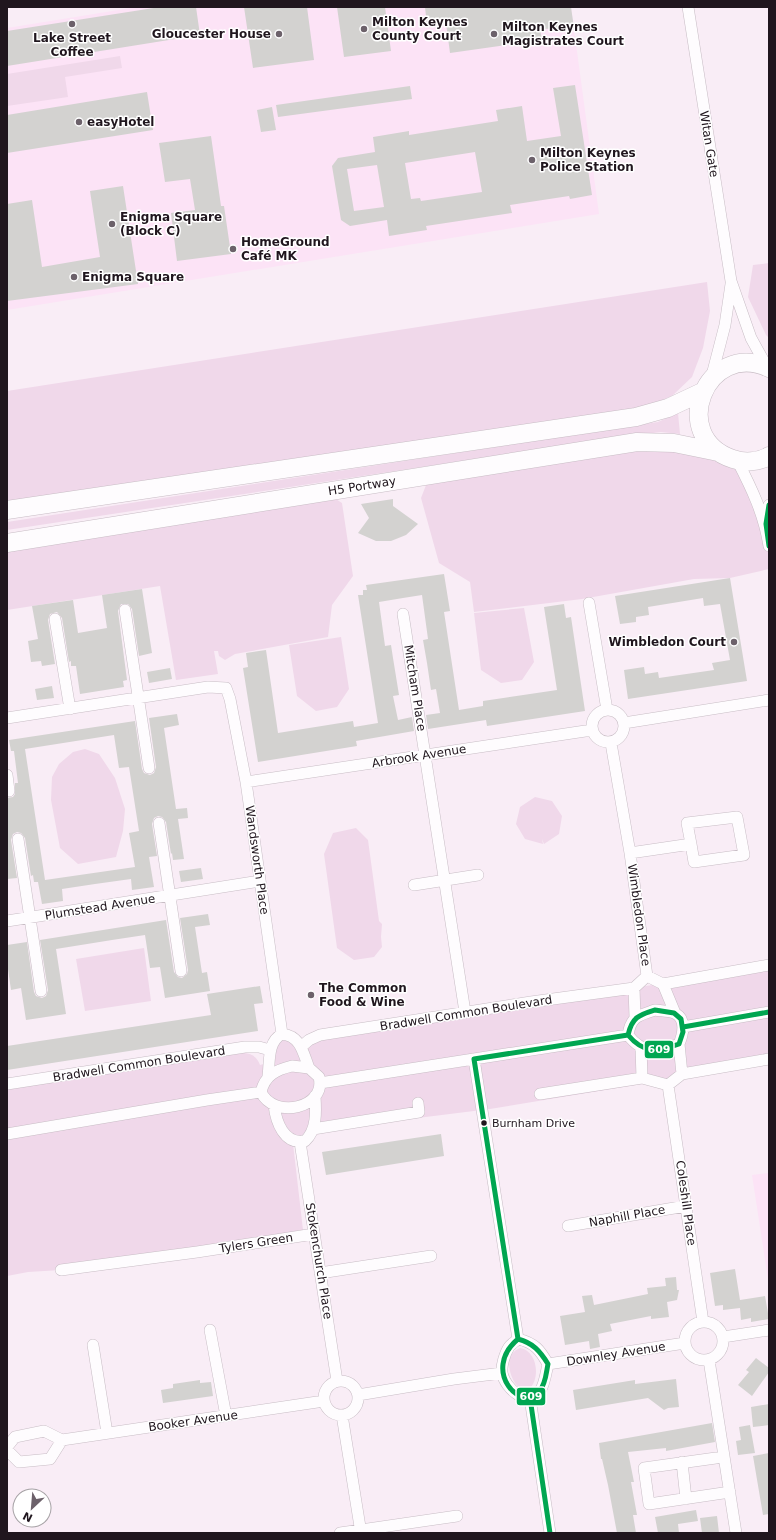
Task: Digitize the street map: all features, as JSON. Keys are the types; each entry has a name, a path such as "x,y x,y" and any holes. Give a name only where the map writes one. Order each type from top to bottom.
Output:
{"main road":[{"path":"7,510 636,417 668,408 707,385 723,369 737,364 752,363 768,367"},
{"path":"707,385 698,408 700,424 706,440 718,452 737,460 752,461 769,456"},
{"name":"H5 Portway","path":"7,543 637,442 674,443 718,452"}],"street":[{"name":"Witan Gate","path":"688,7 731,281 751,338 768,367"},
{"name":"Witan Gate","path":"707,385 725,325 731,281"},
{"path":"737,460 753,489 766,524 769,546"},
{"path":"766,524 769,505"},
{"path":"589,603 607,710"},
{"path":"125,610 149,768"},
{"name":"Mitcham Place","path":"403,614 465,1012"},
{"path":"55,619 70,709"},
{"name":"Wandsworth Place","path":"138,698 208,687 226,688 230,699 246,782 282,1034"},
{"path":"7,718 138,698"},
{"path":"624,723 769,700"},
{"path":"607,710 618,714 624,723 622,735 611,743 602,742 592,730 592,723 595,716 600,712 607,710"},
{"name":"Arbrook Avenue","path":"246,782 592,730"},
{"name":"Wimbledon Place","path":"611,743 630,853 647,976"},
{"path":"7,775 9,791"},
{"path":"737,817 744,855 694,862 690,844 687,823 737,817"},
{"name":"Plumstead Avenue","path":"159,823 181,971"},
{"name":"Plumstead Avenue","path":"18,839 41,991"},
{"name":"Wimbledon Place","path":"630,853 690,844"},
{"path":"414,885 478,875"},
{"name":"Plumstead Avenue","path":"7,921 260,881"},
{"path":"679,1044 666,1049 652,1051 633,1043 628,1035 629,1027 635,1017 634,988 647,976 663,984 769,965"},
{"path":"663,984 675,1013 682,1020 684,1027 683,1036 679,1044 682,1074"},
{"name":"Bradwell Common Boulevard","path":"301,1047 309,1040 320,1035 465,1012 634,988"},
{"path":"635,1017 655,1010 675,1013"},
{"path":"684,1027 769,1012"},
{"path":"282,1034 292,1036 301,1047 309,1068 319,1077 320,1088 315,1096 306,1104 298,1107 281,1108 266,1099 261,1092 268,1076 270,1050 275,1039 282,1034"},
{"path":"320,1083 628,1035"},
{"name":"Bradwell Common Boulevard","path":"7,1084 245,1047 259,1047 270,1050"},
{"path":"641,1047 642,1078"},
{"path":"474,1059 518,1339"},
{"path":"540,1094 642,1078 668,1085 682,1074 769,1059"},
{"path":"268,1076 292,1066 309,1068"},
{"name":"Coleshill Place","path":"668,1085 703,1322"},
{"path":"7,1134 261,1092"},
{"path":"274,1105 275,1115 285,1135 292,1140 300,1142 305,1141 313,1129 316,1109 315,1096"},
{"path":"313,1129 419,1112 418,1103"},
{"name":"Stokenchurch Place","path":"300,1142 337,1381"},
{"name":"Naphill Place","path":"568,1226 686,1206"},
{"name":"Tylers Green","path":"61,1270 197,1252 314,1234"},
{"path":"320,1273 431,1256"},
{"path":"703,1322 716,1326 723,1337 723,1343 718,1355 710,1360 703,1361 696,1359 687,1350 685,1343 687,1333 691,1327 703,1322"},
{"path":"210,1330 226,1416"},
{"path":"723,1337 769,1330"},
{"path":"518,1339 529,1341 540,1350 548,1364 541,1390 530,1398 523,1398 512,1391 502,1373 504,1358 509,1346 518,1339"},
{"name":"Downley Avenue","path":"548,1364 685,1343"},
{"path":"93,1345 106,1434"},
{"path":"710,1360 723,1456 736,1533"},
{"path":"358,1395 454,1379 502,1373"},
{"path":"337,1381 348,1382 353,1385 358,1395 356,1406 348,1413 342,1415 332,1413 325,1406 324,1401 325,1390 332,1382 337,1381"},
{"path":"530,1398 550,1533"},
{"name":"Booker Avenue","path":"62,1440 324,1401"},
{"path":"342,1415 361,1532"},
{"path":"44,1431 62,1440 50,1459 19,1462 7,1448 15,1437 44,1431"},
{"path":"723,1456 644,1468 649,1504 730,1492"},
{"path":"682,1462 686,1499"},
{"path":"340,1533 361,1532 457,1516"}],"shaded area":[{"path":"137,7 571,7 599,214 7,310 7,28"},
{"path":"120,56 122,68 65,77 68,97 7,106 7,74"},
{"path":"769,263 769,338 766,335 748,297 753,265"},
{"path":"707,282 710,311 703,348 692,377 672,396 638,410 7,503 7,391"},
{"path":"678,413 680,434 661,432 593,441 7,530 7,522 658,422"},
{"path":"637,442 737,460 765,524 769,505 769,569 730,578 694,579 582,599 474,612 470,582 439,563 421,498 430,475"},
{"path":"325,492 342,503 353,576 332,605 328,637 235,654 225,660 219,656 218,651 214,651 218,674 176,680 160,586 7,610 7,543"},
{"path":"524,608 534,662 522,680 501,683 481,670 474,613"},
{"path":"341,637 349,689 337,707 316,711 297,696 289,645"},
{"path":"85,749 99,754 115,778 125,809 123,831 116,857 78,864 60,848 51,800 52,777 59,764 73,752"},
{"path":"535,797 552,801 562,816 559,834 544,844 542,839 543,844 525,839 516,824 520,807"},
{"path":"356,828 368,840 379,921 382,924 382,947 374,957 354,960 337,948 324,854 333,833"},
{"path":"144,948 151,1001 85,1011 76,959"},
{"path":"769,967 769,1063 490,1109 305,1132 301,1136 292,1135 303,1230 61,1270 28,1272 7,1276 7,1089 242,1053 254,1056 260,1065 275,1061 276,1046 282,1040 289,1041"},
{"path":"769,1173 769,1286 752,1175"},
{"path":"520,1348 531,1354 536,1366 535,1380 528,1390 524,1391 511,1376 509,1362 514,1351"}],"building":[{"path":"160,7 196,7 200,35 7,66 7,31"},
{"name":"Gloucester House","path":"244,7 307,7 314,60 253,68"},
{"name":"Milton Keynes County Court","path":"337,7 385,7 391,51 344,57"},
{"name":"Milton Keynes Magistrates Court","path":"425,7 571,7 574,28 540,29 542,40 450,53 446,23 427,26"},
{"name":"Milton Keynes Police Station","path":"575,85 592,195 570,199 569,196 510,205 512,213 426,226 427,230 389,236 387,220 350,226 341,220 332,166 338,158 375,152 373,137 409,131 409,135 498,121 496,110 522,106 527,141 561,136 553,88","holes":["475,152 482,192 421,201 420,198 411,199 405,163","377,165 384,207 354,211 347,169"]},
{"path":"410,86 412,99 278,117 276,105"},
{"name":"easyHotel","path":"147,92 153,130 7,153 7,115"},
{"path":"272,107 276,130 261,132 257,110"},
{"path":"211,136 221,206 224,206 231,254 177,261 171,213 195,210 190,179 165,182 159,143"},
{"path":"123,186 138,284 7,301 7,204 32,200 42,267 100,257 90,191"},
{"path":"393,499 393,506 418,524 406,535 391,541 376,541 358,533 369,518 361,504"},
{"path":"444,574 450,611 444,612 459,710 483,706 483,701 557,690 544,607 564,604 566,618 571,617 585,711 487,726 486,720 428,729 426,715 440,713 436,689 431,690 423,640 428,639 422,595 379,602 385,646 391,645 399,695 393,696 398,720 412,717 414,731 356,741 357,746 258,762 243,668 248,667 246,653 266,650 278,733 353,721 354,727 378,723 358,595 363,595 363,590 367,590 366,585"},
{"name":"Wimbledon Court","path":"730,578 747,681 628,699 624,670 644,667 645,674 658,672 659,678 714,670 712,663 730,660 720,604 704,606 703,598 648,607 649,615 636,617 636,622 620,624 615,596"},
{"path":"142,589 152,653 139,656 132,609 128,604 121,604 118,611 127,680 123,681 124,687 80,694 76,666 71,666 71,661 69,662 62,618 57,612 50,614 48,620 55,664 42,666 41,661 31,662 28,641 38,639 32,606 73,600 78,633 107,628 102,595"},
{"path":"170,668 172,679 149,683 147,672"},
{"path":"52,686 54,698 37,700 35,689"},
{"path":"177,714 179,725 164,728 176,809 187,808 188,818 178,819 184,859 173,860 166,822 162,817 158,816 154,818 152,824 157,856 149,857 154,887 132,890 131,879 62,889 63,901 42,904 38,882 34,882 33,875 31,876 25,838 21,833 17,832 13,834 11,840 17,878 7,879 7,798 13,797 15,794 15,783 18,783 14,751 11,751 9,740 135,721 142,769 144,773 150,775 154,773 156,767 149,718","holes":["114,735 119,768 129,767 139,831 129,833 135,867 45,880 25,749"]},
{"path":"201,868 203,879 181,882 179,871"},
{"path":"208,914 210,925 195,927 202,973 207,972 210,991 165,998 160,967 150,968 145,935 56,949 66,1014 26,1020 21,988 11,990 7,962 7,945 27,942 34,992 36,996 42,998 46,996 48,990 40,940 166,920 174,972 178,977 182,978 187,974 188,970 180,918"},
{"path":"260,986 263,1003 254,1004 258,1031 7,1070 7,1046 211,1015 207,994"},
{"path":"441,1134 444,1156 326,1175 322,1152"},
{"path":"735,1269 740,1300 765,1296 769,1319 751,1322 751,1318 741,1320 740,1308 723,1310 723,1305 715,1306 710,1273"},
{"path":"676,1277 677,1290 679,1290 677,1300 667,1302 669,1317 651,1319 651,1316 610,1324 612,1331 598,1334 600,1347 590,1349 589,1341 565,1345 560,1316 585,1312 582,1296 592,1295 594,1305 648,1294 647,1288 666,1286 665,1278"},
{"path":"756,1358 769,1368 769,1372 752,1396 738,1385 749,1372 746,1370"},
{"path":"676,1379 679,1407 664,1410 648,1398 576,1410 573,1390 635,1380 635,1384"},
{"path":"200,1380 200,1383 211,1382 213,1396 163,1403 161,1390 173,1388 173,1384"},
{"path":"769,1404 769,1425 753,1427 751,1407"},
{"path":"712,1423 715,1442 666,1451 666,1448 628,1452 634,1482 631,1482 637,1515 633,1515 636,1533 617,1533 599,1443"},
{"path":"750,1425 755,1453 738,1455 736,1441 741,1440 739,1427"},
{"path":"769,1453 769,1514 763,1515 753,1456"},
{"path":"696,1510 698,1521 678,1524 679,1533 658,1533 655,1517"},
{"path":"717,1516 719,1533 702,1533 700,1518"}],"transit line":[{"name":"609","path":"769,505 766,524 769,546"},
{"name":"609","path":"655,1010 674,1013 681,1019 683,1032 679,1044 664,1049 651,1050 640,1046 628,1035 634,1020 640,1015 655,1010"},
{"name":"609","path":"683,1027 769,1012"},
{"name":"609","path":"518,1339 474,1059 628,1035"},
{"name":"609","path":"518,1339 536,1348 548,1364 544,1384 533,1396 524,1397 516,1393 508,1386 504,1376 503,1364 507,1351 518,1339"},
{"name":"609","path":"530,1398 550,1533"}],"place":[{"name":"Lake Street Coffee","path":"72,24"},
{"name":"Milton Keynes County Court","path":"364,29"},
{"name":"Gloucester House","path":"279,34"},
{"name":"Milton Keynes Magistrates Court","path":"494,34"},
{"name":"easyHotel","path":"79,122"},
{"name":"Milton Keynes Police Station","path":"532,160"},
{"name":"Enigma Square (Block C)","path":"112,224"},
{"name":"HomeGround Café MK","path":"233,249"},
{"name":"Enigma Square","path":"74,277"},
{"name":"Wimbledon Court","path":"734,642"},
{"name":"The Common Food & Wine","path":"311,995"},
{"name":"Burnham Drive","path":"484,1123"}]}
